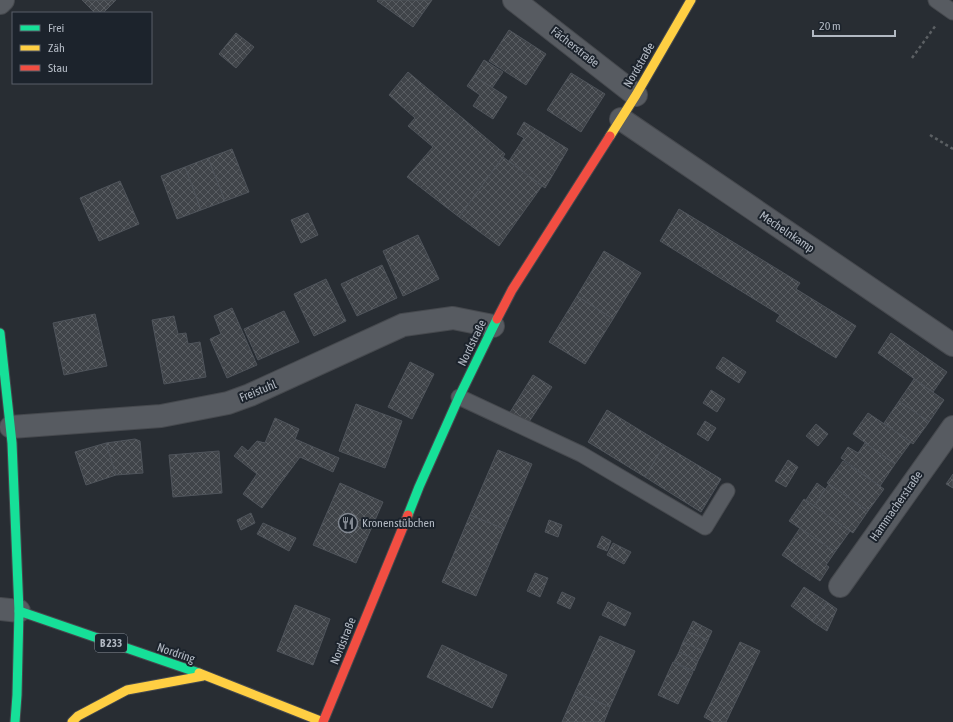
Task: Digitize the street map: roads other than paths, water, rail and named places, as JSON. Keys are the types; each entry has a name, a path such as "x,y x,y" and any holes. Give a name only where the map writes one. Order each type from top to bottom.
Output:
{"main road":[{"name":"Nordstraße","path":"323,722 419,487 460,397 512,290 636,95 691,0"},
{"path":"0,333 11,427 14,477 9,610 17,695 15,722"},
{"path":"4,496 14,477"},
{"name":"Nordring","path":"9,610 204,676 323,722"},
{"path":"72,722 78,716 127,690 204,676"}],"street":[{"path":"0,3 3,0"},
{"name":"Fächerstraße","path":"514,0 636,95"},
{"name":"Mechelnkamp","path":"621,119 953,345"},
{"name":"Freistuhl","path":"11,427 161,416 228,402 250,395 403,325 453,318 494,326"},
{"name":"Hammacherstraße","path":"840,586 953,427"}],"lane":[{"path":"460,397 581,454 705,527 727,491"}],"place":[{"name":"Kronenstübchen","path":"348,523"}]}
